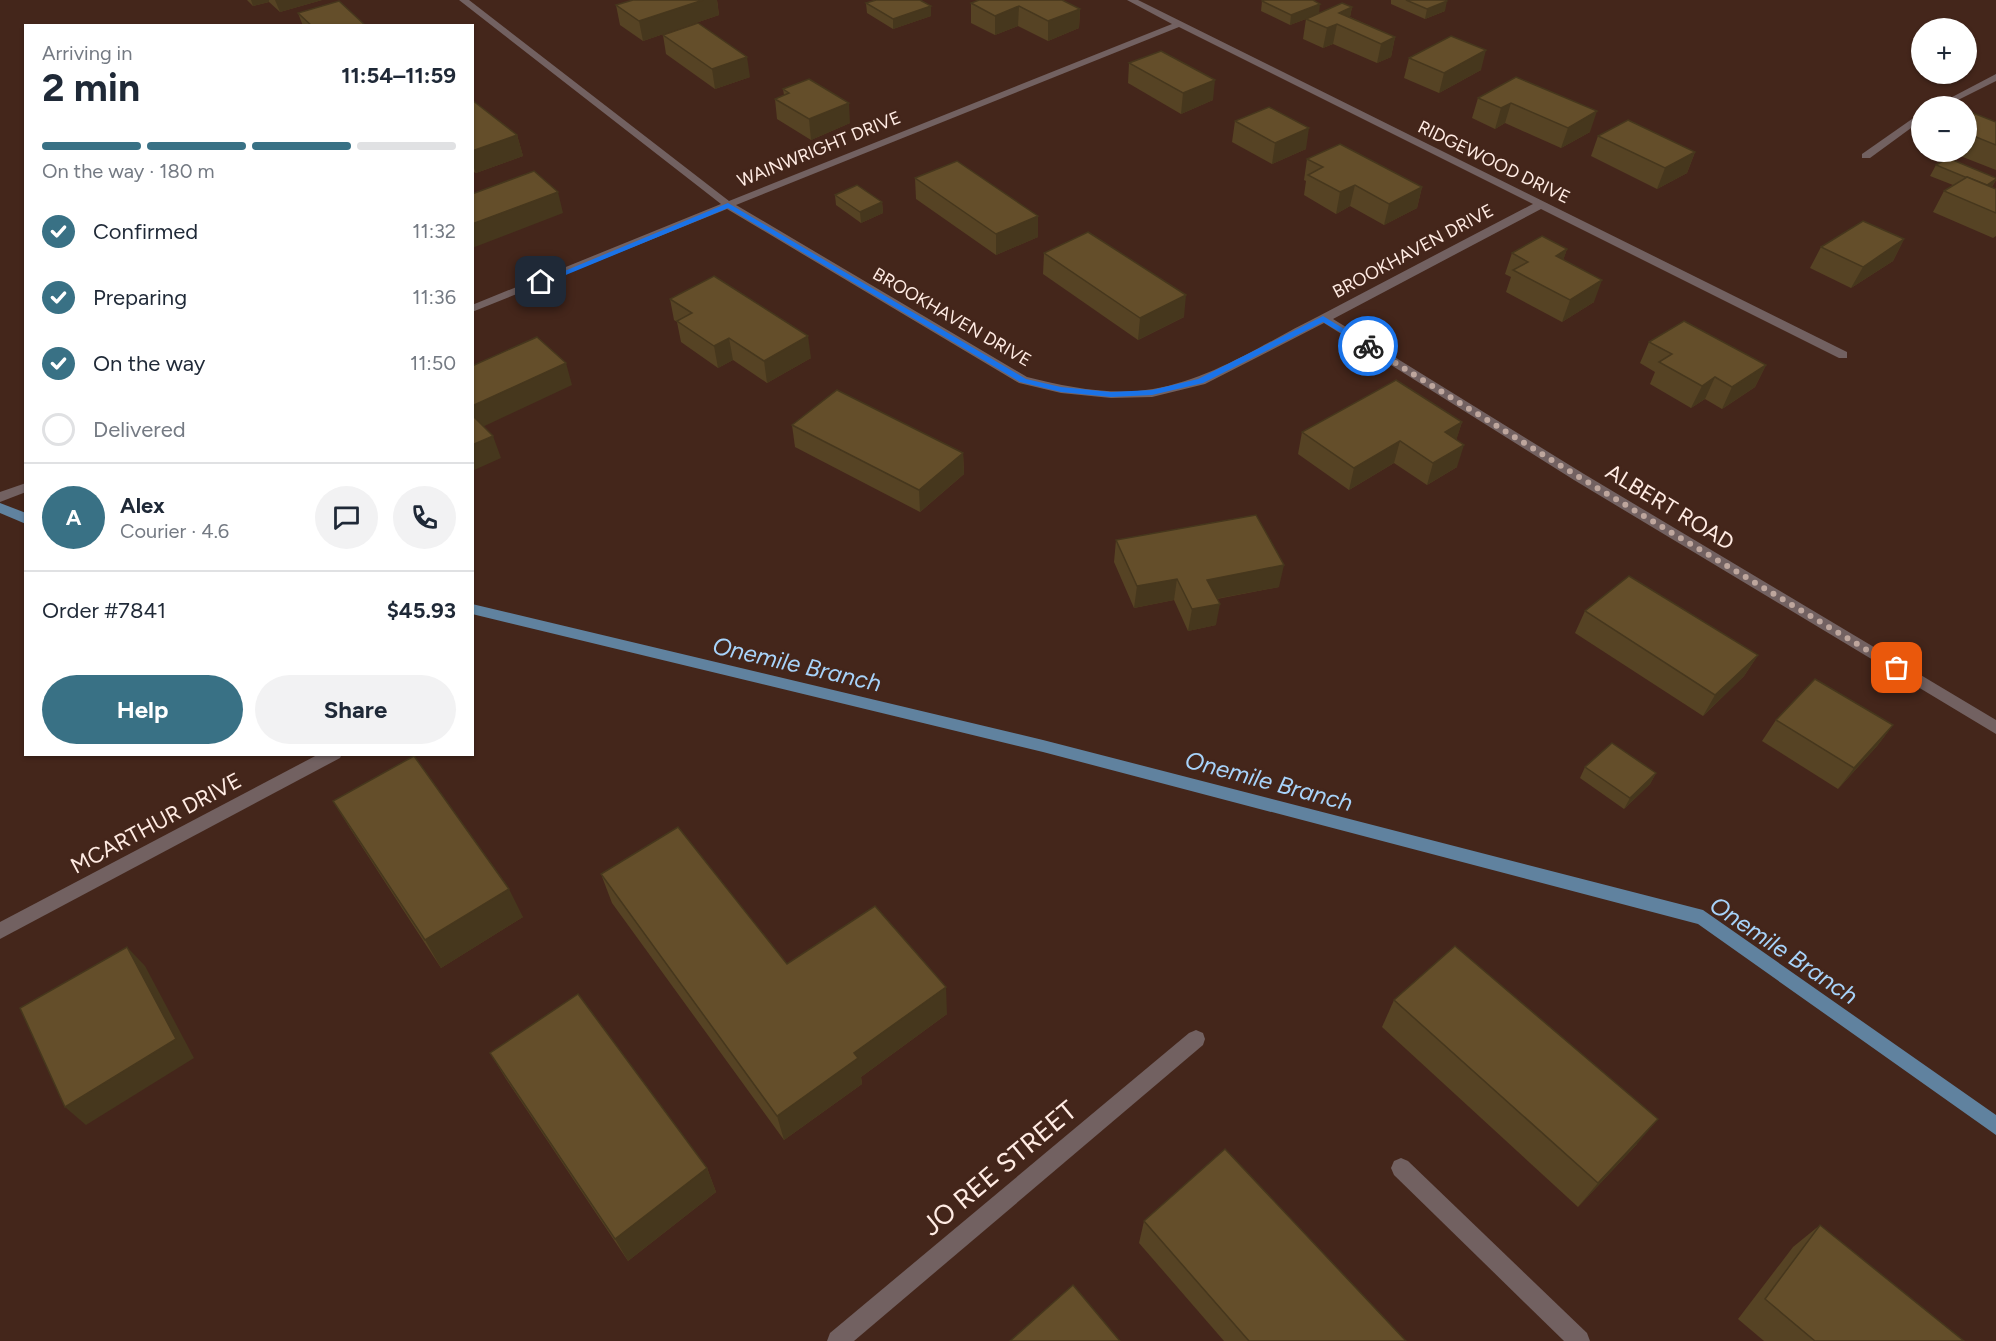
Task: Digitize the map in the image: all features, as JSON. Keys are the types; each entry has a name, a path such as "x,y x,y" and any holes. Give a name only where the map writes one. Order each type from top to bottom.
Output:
{"street":[{"name":"BROOKHAVEN DRIVE","path":"463,0 728,205 1023,380 1061,389 1111,394 1152,393 1200,381 1402,279 1542,204"},
{"name":"RIDGEWOOD DRIVE","path":"1131,0 1843,355"},
{"name":"WAINWRIGHT DRIVE","path":"474,308 1179,24"},
{"path":"1959,96 1996,77"},
{"path":"1866,156 1911,123"},
{"name":"ALBERT ROAD","path":"1323,318 1579,477 1996,728"},
{"path":"0,497 24,488"},
{"name":"MCARTHUR DRIVE","path":"0,931 330,756"},
{"name":"JO REE STREET","path":"838,1341 1196,1039"},
{"path":"1401,1168 1579,1341"}],"building":[{"path":"633,0 703,0 639,21 616,5"},
{"path":"876,0 920,0 931,6 893,19 866,3"},
{"path":"979,0 1062,0 1080,9 1048,21 1019,6 995,16 971,3"},
{"path":"1313,0 1320,4 1291,15 1262,1"},
{"path":"1406,0 1445,0 1447,1 1427,9"},
{"path":"339,1 364,24 310,24 298,13"},
{"path":"1342,3 1352,7 1339,13 1395,37 1381,44 1337,24 1327,28 1306,19"},
{"path":"698,23 747,57 712,69 663,35"},
{"path":"1451,36 1486,50 1444,73 1409,58"},
{"path":"1161,51 1215,80 1183,93 1129,63"},
{"path":"1516,77 1597,111 1568,128 1511,103 1501,108 1478,98"},
{"path":"809,79 849,103 809,119 775,99 789,93 783,89"},
{"path":"474,102 517,135 474,150"},
{"path":"1269,107 1309,128 1275,143 1235,121"},
{"path":"1977,115 1996,122 1996,145 1977,137"},
{"path":"1628,120 1695,152 1665,168 1598,136"},
{"path":"1340,144 1422,187 1389,204 1355,185 1340,192 1308,175 1323,167 1307,159"},
{"path":"957,161 1038,216 996,234 915,178"},
{"path":"1941,162 1958,162 1996,179 1987,185 1936,165"},
{"path":"534,171 558,192 474,223 474,193"},
{"path":"1967,177 1996,189 1996,213 1944,191"},
{"path":"857,185 882,202 860,212 835,195"},
{"path":"1863,221 1904,239 1863,267 1821,247"},
{"path":"1088,232 1186,295 1140,318 1044,253"},
{"path":"1542,236 1567,249 1556,256 1602,280 1570,300 1513,270 1528,262 1512,253"},
{"path":"714,276 808,336 764,361 729,338 714,346 677,321 692,313 670,299"},
{"path":"1684,321 1766,365 1732,387 1715,377 1702,386 1659,362 1672,354 1649,342"},
{"path":"537,337 566,363 474,405 474,365"},
{"path":"1396,380 1462,422 1445,432 1464,445 1433,463 1400,441 1354,468 1302,432"},
{"path":"837,390 963,453 919,490 792,425"},
{"path":"474,417 493,436 474,444"},
{"path":"1256,515 1284,565 1207,580 1220,604 1192,609 1177,579 1137,586 1116,540"},
{"path":"1629,576 1758,655 1715,695 1585,611"},
{"path":"1815,679 1893,725 1854,768 1776,720"},
{"path":"1612,743 1656,773 1630,798 1585,767"},
{"path":"414,756 509,889 425,940 333,801"},
{"path":"678,827 787,964 875,906 946,987 854,1053 858,1058 777,1116 601,874"},
{"path":"1455,946 1658,1119 1598,1183 1394,1000"},
{"path":"127,947 176,1039 65,1107 20,1008"},
{"path":"578,994 707,1168 615,1239 490,1053"},
{"path":"1225,1149 1406,1341 1249,1341 1144,1221"},
{"path":"1820,1225 1964,1341 1815,1341 1765,1299"},
{"path":"1073,1285 1120,1341 1010,1341"}],"waterway":[{"name":"Onemile Branch","path":"0,508 24,518"},
{"name":"Onemile Branch","path":"474,609 1043,746 1703,918 1996,1126"}],"way so far":[{"path":"1368,346 1579,477 1897,668"}],"route":[{"path":"541,282 728,205 970,351 1023,380 1061,389 1111,394 1152,393 1200,381 1236,365 1323,318 1368,346"}]}
